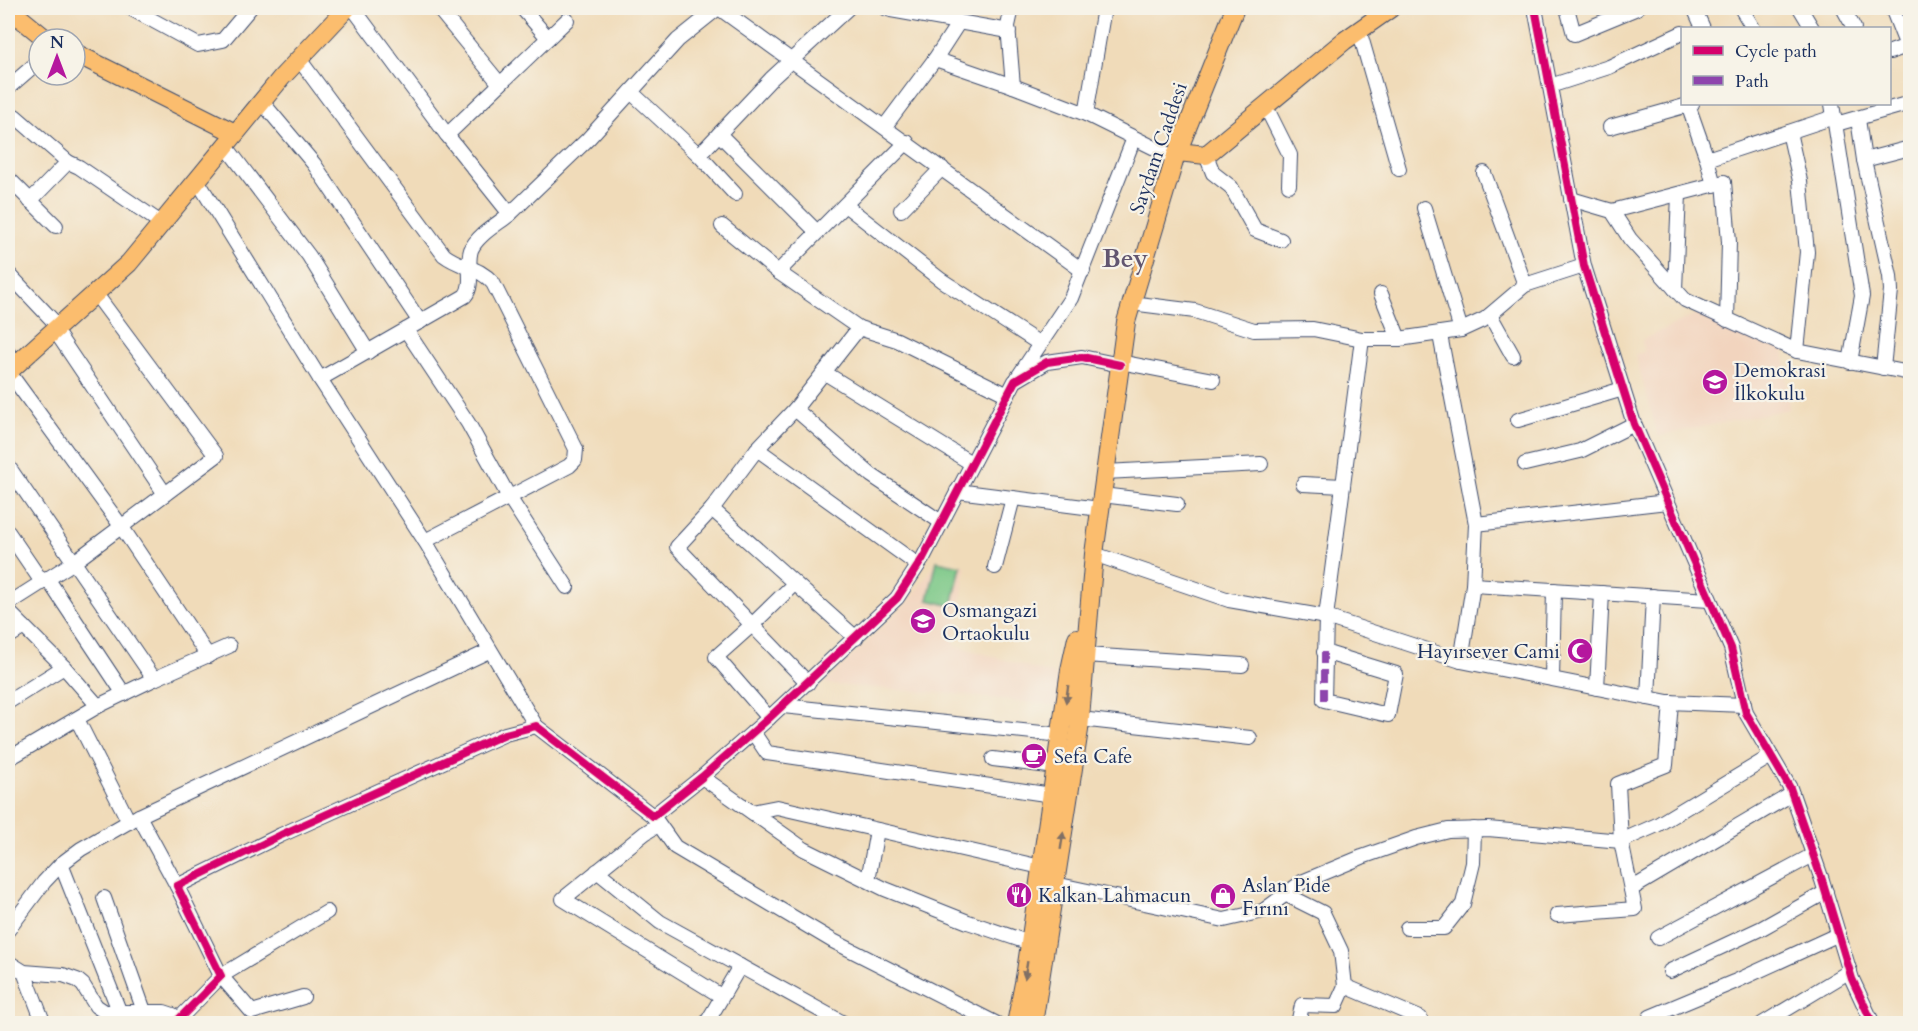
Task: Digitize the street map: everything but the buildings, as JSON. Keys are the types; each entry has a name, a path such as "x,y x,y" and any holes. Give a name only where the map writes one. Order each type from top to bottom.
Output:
{"main road":[{"path":"8,8 31,27"},
{"path":"10,364 56,328 129,263 230,139 299,59 347,8"},
{"name":"Saydam Caddesi","path":"1094,554 1126,322 1176,155 1235,8"},
{"path":"1176,155 1206,155 1359,30 1391,8"},
{"path":"87,60 230,139"},
{"path":"1033,1023 1080,719 1094,554"},
{"path":"1016,1023 1070,670 1094,554"}],"street":[{"path":"130,8 146,12 198,45 224,40 250,8"},
{"path":"353,8 447,135 510,214"},
{"path":"438,8 500,84"},
{"path":"522,8 548,38"},
{"path":"699,155 792,60 848,8"},
{"path":"885,8 1009,31"},
{"path":"1012,8 1009,31 1013,86"},
{"path":"1086,114 1104,8"},
{"path":"1535,8 1584,266 1634,424 1731,648 1746,713 1792,794 1850,971 1870,1022"},
{"path":"1567,8 1574,34 1637,8"},
{"path":"1694,8 1699,27"},
{"path":"1741,8 1752,27"},
{"path":"1800,8 1811,27"},
{"path":"1843,8 1853,27"},
{"path":"1891,52 1910,48 1892,8"},
{"path":"320,379 467,294 470,285 471,252 474,246 588,139 678,40 713,9 792,60 1083,271"},
{"path":"447,135 567,20"},
{"path":"885,126 935,59 959,22"},
{"path":"1359,30 1399,169"},
{"path":"1550,86 1609,67 1681,34"},
{"path":"299,59 444,255 488,277 498,290 576,449 575,460 569,466 425,541"},
{"path":"935,59 1086,114 1134,138 1176,155"},
{"path":"8,88 27,71"},
{"path":"631,92 699,155 735,194"},
{"path":"262,102 315,164 420,322"},
{"path":"1707,159 1834,115 1858,119 1911,103"},
{"path":"1265,105 1290,155 1289,185"},
{"path":"1610,127 1687,105"},
{"path":"1690,105 1714,185"},
{"path":"1834,115 1862,296 1850,362"},
{"path":"15,116 68,162 79,167 161,223"},
{"path":"1858,119 1864,160 1890,276 1891,290 1883,368"},
{"path":"1789,132 1800,181 1806,252 1797,351"},
{"path":"718,134 817,232"},
{"path":"721,996 563,899 645,833 702,777 783,706 897,598 918,565 1015,381 1071,298 1134,138"},
{"path":"230,139 309,256 368,352"},
{"path":"778,272 907,142"},
{"path":"1864,160 1911,148"},
{"path":"1206,155 1213,173 1231,187 1255,230 1281,240"},
{"path":"30,201 68,162"},
{"path":"901,210 942,168"},
{"path":"1484,173 1525,285"},
{"path":"8,178 56,226"},
{"path":"197,180 320,379 425,541 536,726 656,821 675,847 833,941 997,1023"},
{"path":"1572,199 1612,211 1724,182 1729,242 1727,320"},
{"path":"1675,289 1679,194"},
{"path":"845,205 941,280 1040,344"},
{"path":"1424,207 1461,330"},
{"path":"1612,211 1630,239 1685,300 1797,351 1911,373"},
{"path":"722,226 778,272 859,328 897,340 1008,395"},
{"path":"1131,303 1194,311 1254,330 1313,329 1362,339 1399,339 1440,335 1461,330 1485,319 1525,285 1584,266"},
{"path":"8,273 56,328 165,494"},
{"path":"8,604 74,562 216,456 95,292"},
{"path":"1381,294 1399,339"},
{"path":"1490,315 1513,356"},
{"path":"808,683 676,547 712,509 757,449 795,410 859,328"},
{"path":"406,330 468,423 509,497 567,587"},
{"path":"1440,335 1476,524 1473,585 1461,661"},
{"path":"1324,652 1396,674 1388,715 1324,700 1324,652 1326,617 1362,339"},
{"path":"1015,381 1047,362 1082,357 1213,380"},
{"path":"10,364 208,656"},
{"path":"825,373 971,463"},
{"path":"1518,420 1623,389"},
{"path":"795,410 871,475 941,522"},
{"path":"1525,464 1580,451 1634,424"},
{"path":"757,449 918,565"},
{"path":"1105,472 1261,464"},
{"path":"8,466 154,679"},
{"path":"1303,484 1343,486"},
{"path":"957,491 1013,498 1177,504"},
{"path":"996,567 1013,498"},
{"path":"1476,524 1667,502"},
{"path":"712,509 856,638"},
{"path":"8,532 124,694"},
{"path":"1094,554 1229,600 1326,617 1461,661 1671,702 1744,705"},
{"path":"769,718 716,657 794,584"},
{"path":"1473,585 1709,600"},
{"path":"1552,679 1554,590"},
{"path":"1597,688 1602,593"},
{"path":"1648,698 1653,596"},
{"path":"8,611 64,667 98,706"},
{"path":"8,637 24,627"},
{"path":"8,759 98,706 230,646"},
{"path":"8,930 44,882 61,864 81,849 134,819 489,651"},
{"path":"1085,655 1242,665"},
{"path":"8,702 64,667"},
{"path":"1557,915 1635,909 1621,841 1618,784 1666,765 1671,702"},
{"path":"783,706 1060,735"},
{"path":"77,719 134,819 177,886 221,976 252,1012 303,997"},
{"path":"1080,719 1250,738"},
{"path":"177,886 282,835 505,734 536,726"},
{"path":"753,732 767,753 1052,795"},
{"path":"1055,884 1224,920 1263,911 1302,882 1416,838 1448,830 1474,829 1621,841 1658,825 1771,756"},
{"path":"993,759 1056,767"},
{"path":"702,777 804,849 868,880 968,922 1030,943"},
{"path":"1631,889 1792,794"},
{"path":"752,812 777,807 1041,867"},
{"path":"1407,928 1444,928 1463,904 1473,863 1474,829"},
{"path":"868,880 877,830"},
{"path":"1658,938 1813,855"},
{"path":"61,864 120,1013"},
{"path":"597,871 660,922 845,1023"},
{"path":"1670,970 1762,928 1826,892"},
{"path":"1285,894 1323,913 1341,951 1345,986 1336,1006 1302,1005 1298,1023"},
{"path":"104,898 144,1011"},
{"path":"8,962 24,972 70,977 83,985 101,1010 105,1012 164,1011 180,1021 221,976 327,912"},
{"path":"1650,1017 1839,934"},
{"path":"706,1023 740,966"},
{"path":"1762,1023 1850,971"},
{"path":"24,972 44,1023"},
{"path":"1345,986 1420,1018 1419,1023"}],"shaded area":[{"name":"Demokrasi İlkokulu","path":"1704,310 1784,345 1789,409 1658,436 1635,354 1644,352 1642,340"},
{"name":"Osmangazi Ortaokulu","path":"937,561 966,566 954,645 1059,676 1057,706 965,695 824,684 912,598"}],"green space":[{"path":"937,561 961,566 952,606 928,600"}],"marked path":[{"path":"1324,652 1324,700"}],"cycle path":[{"path":"1535,8 1584,266 1634,424 1731,648 1746,713 1790,788 1822,880 1852,979 1873,1024"},
{"path":"179,1019 221,976 177,886 281,835 505,734 536,726 653,816 702,777 769,718 897,598 923,558 1015,381 1047,362 1082,357 1120,365"}],"place":[{"name":"Demokrasi İlkokulu","path":"1715,382"},
{"name":"Osmangazi Ortaokulu","path":"923,621"},
{"name":"Hayırsever Cami","path":"1580,651"},
{"name":"Sefa Cafe","path":"1034,756"},
{"name":"Kalkan Lahmacun","path":"1019,895"},
{"name":"Aslan Pide Fırını","path":"1223,896"}],"district":[{"name":"Bey","path":"1125,258"}]}
